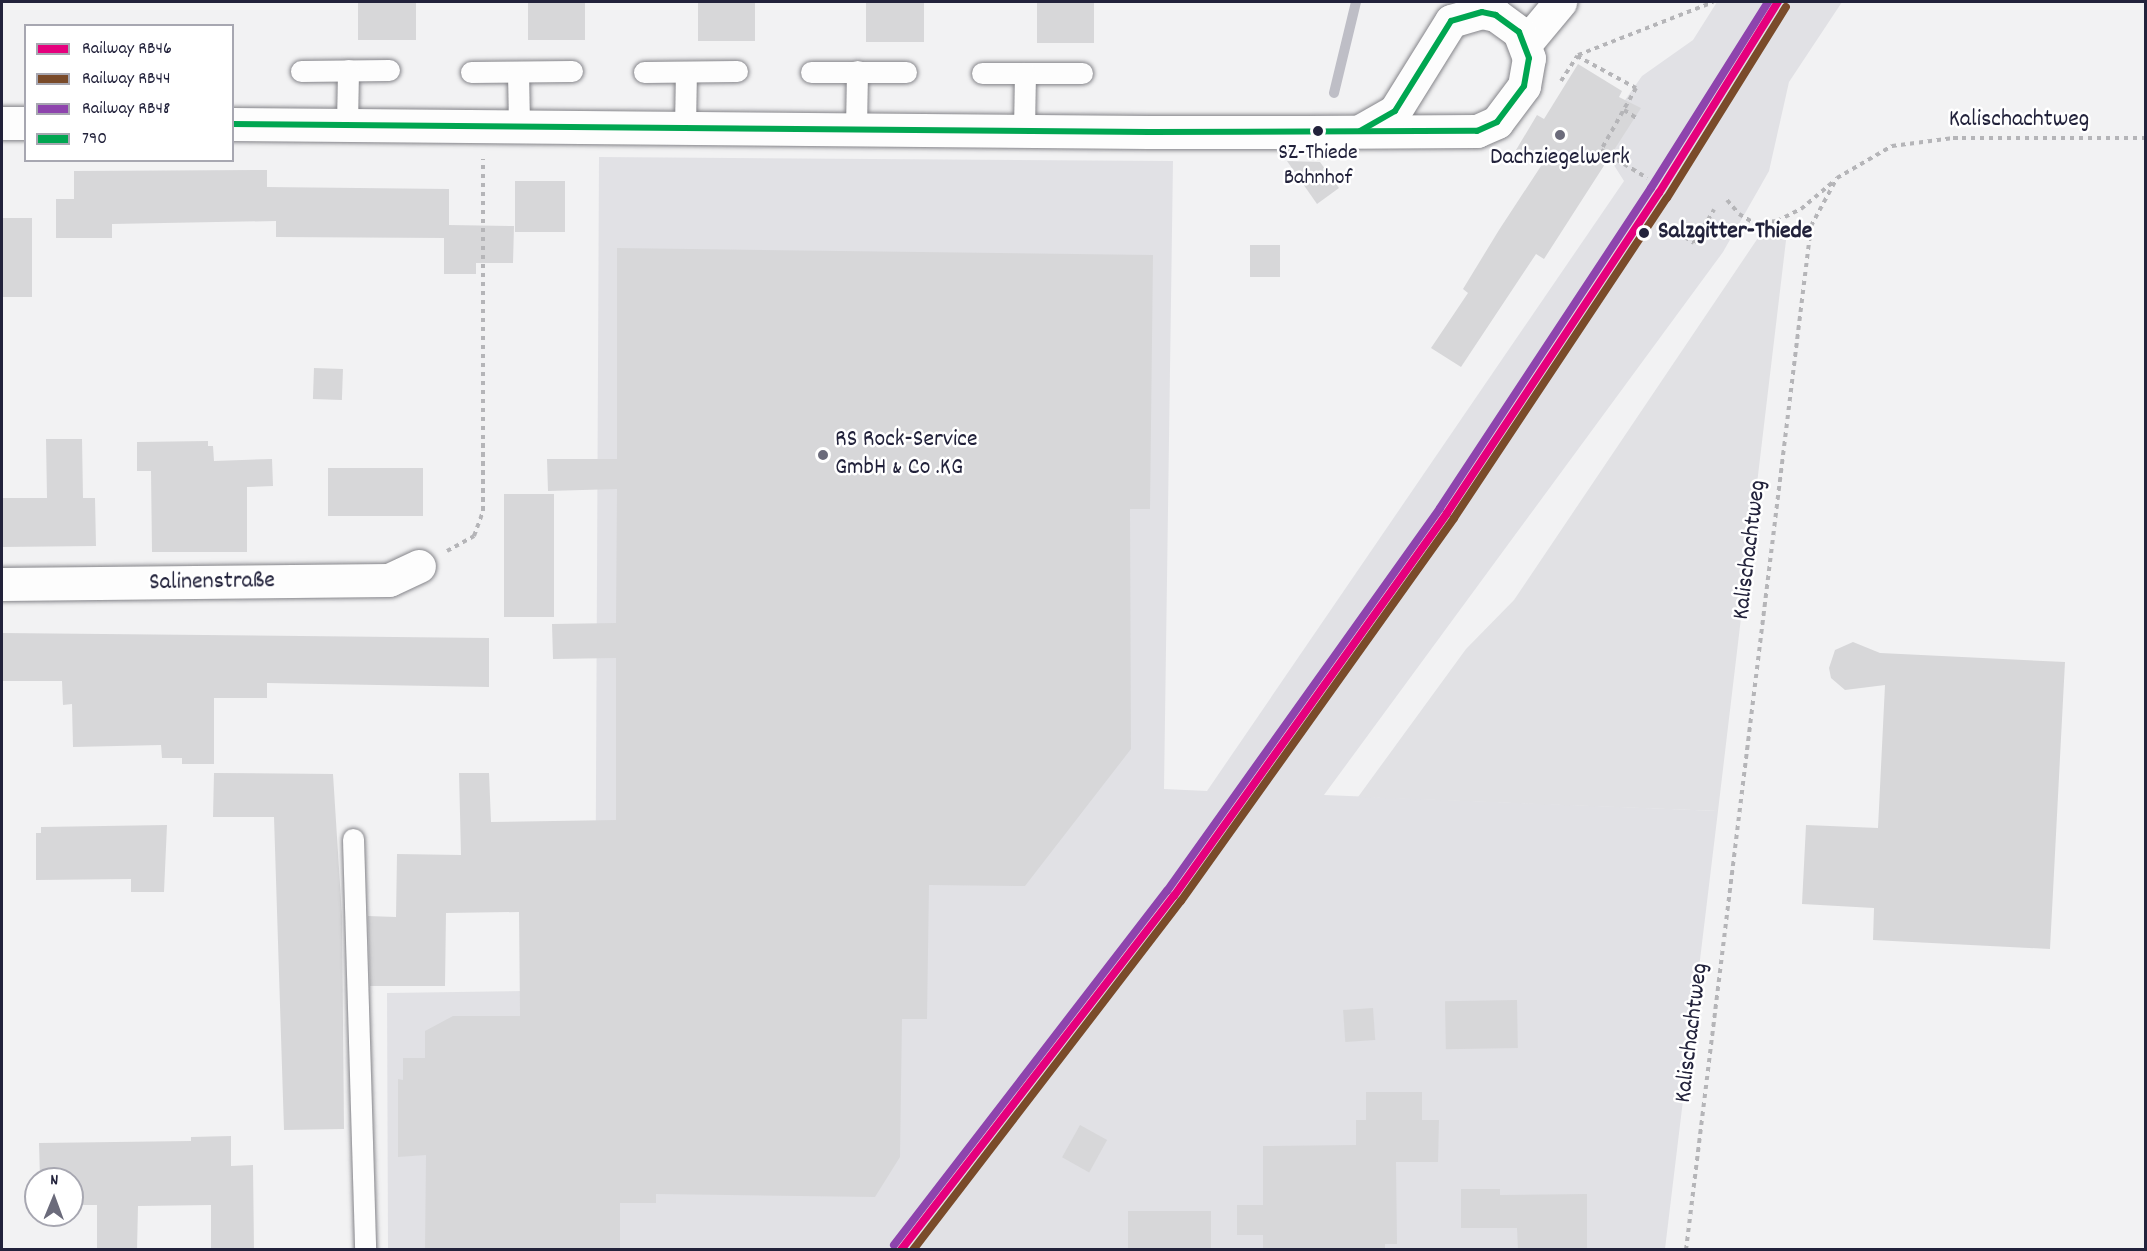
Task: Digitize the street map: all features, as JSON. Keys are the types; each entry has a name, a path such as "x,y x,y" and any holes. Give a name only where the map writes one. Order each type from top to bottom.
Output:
{"street":[{"path":"1525,44 1560,2"},
{"path":"234,124 1024,130 1360,131 1487,128 1506,114 1524,86 1529,70 1525,44 1520,32 1496,15 1482,12 1458,17 1445,27 1395,111 1360,131"},
{"path":"2,123 24,123"},
{"name":"Salinenstraße","path":"2,584 388,580 419,566"}],"lane":[{"path":"347,124 348,70"},
{"path":"301,71 389,70"},
{"path":"471,72 572,71"},
{"path":"644,72 737,71"},
{"path":"856,129 857,71"},
{"path":"518,72 519,125"},
{"path":"685,127 686,72"},
{"path":"811,72 906,72"},
{"path":"982,73 1082,73"},
{"path":"1024,130 1025,73"},
{"path":"352,839 365,1250"}],"path":[{"path":"1524,86 1554,91 1577,56 1713,2"},
{"path":"1577,56 1636,88 1601,150 1647,178"},
{"path":"1624,110 1638,119"},
{"path":"419,566 474,536 483,511 483,125"},
{"name":"Kalischachtweg","path":"1686,1250 1803,267 1811,226 1837,178 1871,155 1917,141 2145,138"},
{"path":"1727,200 1739,214 1754,223 1777,221 1801,209 1837,178"},
{"path":"1677,232 1694,243 1714,210"}],"shaded area":[{"path":"1717,2 1842,2 1789,82 1769,171 1723,252 1324,795 1718,811 1665,1249 388,1249 387,993 595,990 599,157 1173,161 1164,789 1207,791 1624,181 1610,159 1592,147 1642,76 1693,40"},
{"path":"1766,226 1787,232 1718,811 1358,797 1466,649 1514,600"}],"building":[{"path":"358,2 416,2 416,40 358,40"},
{"path":"528,2 585,2 585,40 528,40"},
{"path":"698,2 755,2 755,41 698,41"},
{"path":"866,2 924,2 924,42 866,42"},
{"path":"1037,2 1094,2 1094,43 1037,43"},
{"path":"1578,64 1622,91 1619,97 1641,108 1544,259 1536,254 1461,367 1431,348 1468,293 1463,289 1541,166 1516,150 1537,115 1544,119"},
{"path":"1287,161 1320,162 1339,188 1317,204"},
{"path":"267,170 267,187 449,189 449,225 514,226 513,263 476,263 476,274 444,274 444,238 276,237 276,221 112,224 112,238 56,238 56,199 74,199 74,171"},
{"path":"515,181 565,181 565,232 515,232"},
{"path":"2,218 32,218 32,297 2,297"},
{"path":"1250,245 1280,245 1280,277 1250,277"},
{"path":"617,248 1153,255 1150,509 1130,509 1131,749 1025,886 929,885 927,1019 902,1019 900,1157 875,1197 656,1194 656,1203 620,1203 620,1250 425,1250 426,1155 398,1157 398,1079 403,1080 403,1058 425,1058 425,1031 453,1016 520,1016 519,912 446,913 445,986 370,986 368,916 396,917 397,854 461,855 459,773 489,773 491,822 616,820 616,658 553,659 552,624 616,623 617,489 548,491 547,459 617,459"},
{"path":"314,368 343,369 342,400 313,399"},
{"path":"46,439 82,439 83,498 95,498 96,546 2,547 2,498 47,498"},
{"path":"208,441 208,446 213,446 214,461 272,459 273,486 247,487 247,552 152,552 151,471 137,471 137,442"},
{"path":"328,468 423,468 423,516 328,516"},
{"path":"504,494 554,494 554,617 504,617"},
{"path":"2,633 489,638 489,687 267,683 267,698 214,698 214,764 182,764 182,758 162,758 161,745 73,747 72,704 63,705 62,681 2,681"},
{"path":"1853,642 1880,653 2065,662 2050,949 1873,940 1874,908 1802,904 1806,825 1878,828 1885,685 1845,690 1831,678 1829,668 1835,650"},
{"path":"214,773 333,774 342,916 344,1129 284,1130 274,817 213,817"},
{"path":"167,825 164,892 131,892 131,879 36,880 36,833 41,833 41,827"},
{"path":"1517,1000 1518,1048 1446,1049 1445,1001"},
{"path":"1373,1008 1375,1040 1345,1042 1343,1010"},
{"path":"1366,1092 1422,1092 1422,1120 1439,1120 1438,1162 1396,1162 1397,1244 1385,1244 1385,1250 1263,1250 1263,1235 1237,1235 1237,1205 1263,1205 1263,1146 1356,1145 1356,1120 1366,1120"},
{"path":"1080,1125 1107,1140 1089,1172 1062,1157"},
{"path":"231,1136 231,1166 253,1165 254,1250 211,1250 211,1205 138,1206 137,1250 97,1250 97,1205 84,1205 84,1167 40,1167 39,1143 191,1141 191,1137"},
{"path":"1461,1189 1500,1189 1500,1195 1587,1194 1587,1250 1518,1250 1517,1228 1461,1228"},
{"path":"1128,1211 1211,1211 1211,1250 1128,1250"}],"waterway":[{"path":"1334,93 1356,2"}],"rail line":[{"name":"RB48","path":"894,1245 1167,891 1440,508 1651,188 1768,2"},
{"name":"RB46","path":"901,1250 1174,896 1447,513 1659,193 1778,2"},
{"name":"RB44","path":"913,1250 1181,901 1454,518 1667,198 1786,7"}],"transit line":[{"name":"790","path":"234,124 1149,132 1477,131 1497,122 1524,86 1529,58 1519,32 1496,15 1482,12 1451,21 1395,111 1360,131"}],"place":[{"name":"SZ-Thiede Bahnhof","path":"1318,131"},
{"name":"Dachziegelwerk","path":"1560,135"},
{"name":"Salzgitter-Thiede","path":"1644,233"},
{"name":"RS Rock-Service GmbH & Co .KG","path":"823,455"}]}
